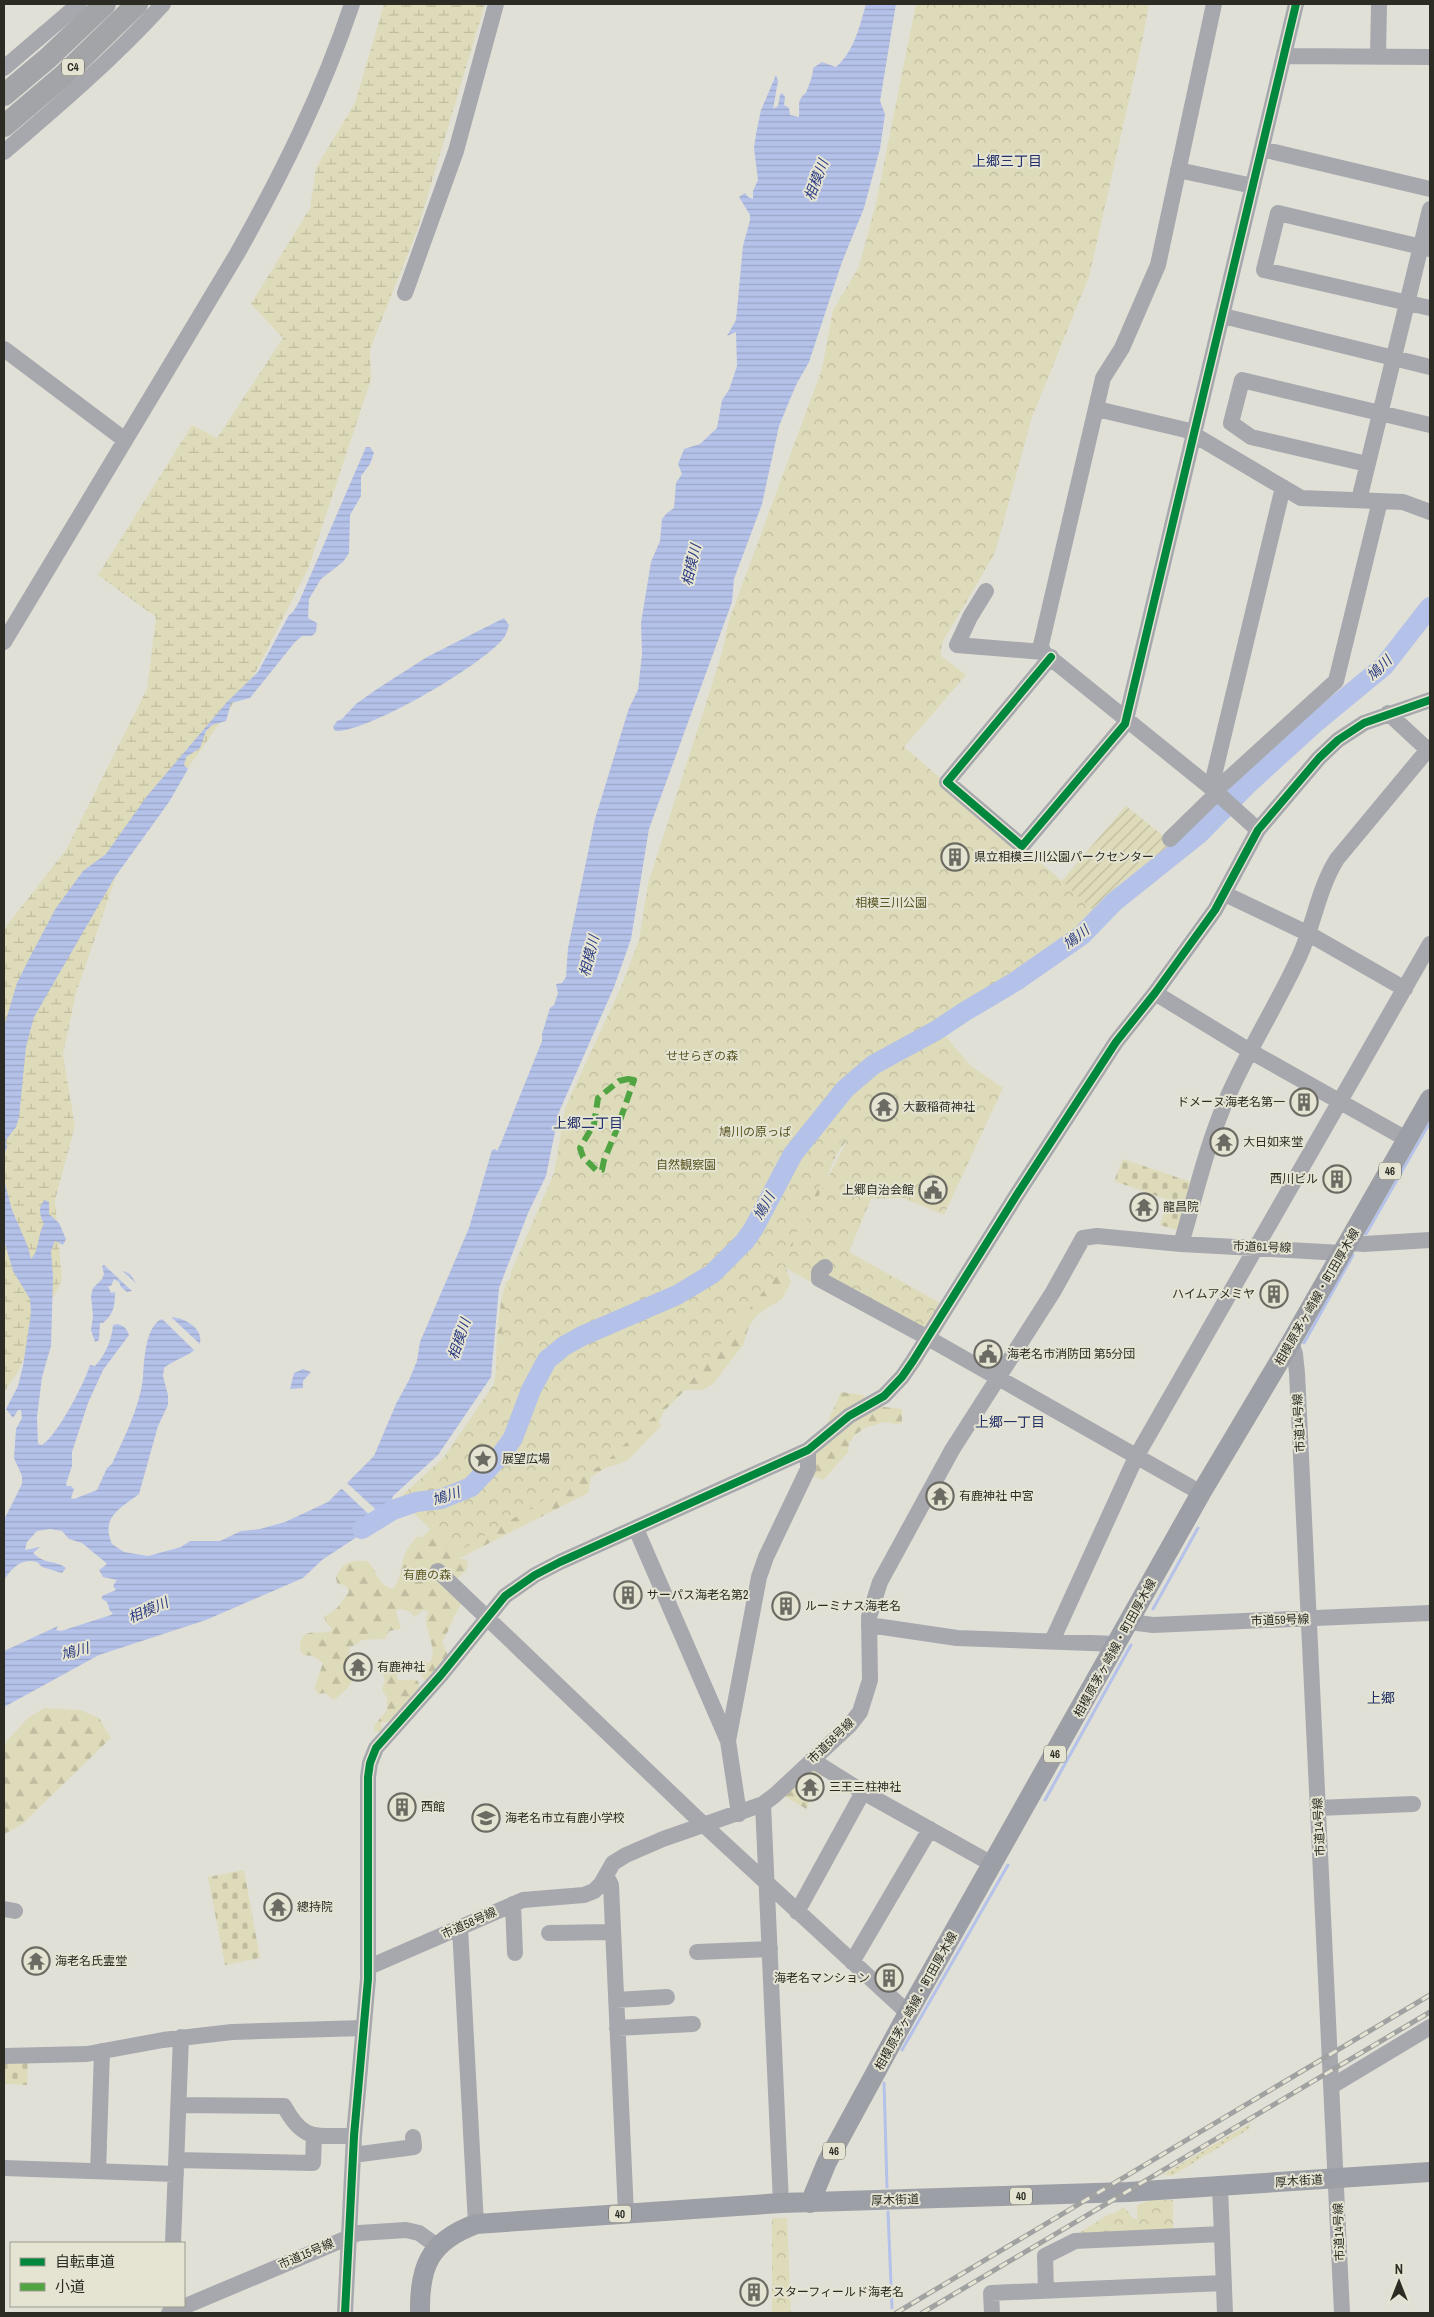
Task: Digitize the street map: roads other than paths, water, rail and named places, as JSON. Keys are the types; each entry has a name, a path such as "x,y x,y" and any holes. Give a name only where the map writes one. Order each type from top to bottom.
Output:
{"highway":[{"name":"C4","path":"4,95 48,58 105,4"},
{"name":"C4","path":"4,126 64,75 137,4"}],"main road":[{"name":"相模原茅ヶ崎線・町田厚木線","path":"810,2203 827,2162 992,1864 1201,1493 1291,1342 1430,1099"},
{"name":"厚木街道","path":"420,2313 421,2278 437,2246 453,2234 476,2224 781,2204 1128,2192 1430,2172"}],"street":[{"path":"4,68 79,4"},
{"path":"4,152 79,88 163,4"},
{"path":"4,642 237,254 269,196 319,95 352,4"},
{"path":"405,294 456,151 496,4"},
{"path":"1214,4 1158,265 1122,348 1103,378 1041,645 1047,654 1215,791 1258,830"},
{"path":"1047,654 947,782 1022,846 1125,724 1296,4"},
{"path":"1378,57 1379,4"},
{"path":"1285,56 1430,58"},
{"path":"1262,149 1430,189"},
{"path":"1178,170 1253,186"},
{"path":"1359,500 1408,303 1426,248 1430,209"},
{"path":"1426,248 1278,213 1264,270 1430,308"},
{"path":"1223,316 1430,367"},
{"path":"4,349 125,440"},
{"path":"1367,464 1251,437 1231,423 1242,380 1430,425"},
{"path":"1097,409 1186,430 1301,498 1404,502 1430,512"},
{"path":"1170,839 1213,797 1215,791 1283,487"},
{"path":"1215,791 1336,681 1380,501"},
{"path":"986,591 970,617 957,645 1047,654"},
{"path":"345,2313 354,2136 369,1967 368,1776 372,1756 376,1748 441,1675 485,1618 505,1596 535,1575 808,1450 825,1439 850,1416 884,1396 902,1377 928,1338 1016,1196 1104,1061 1156,993 1225,894 1258,830 1319,758 1338,740 1364,723 1388,713 1430,700"},
{"path":"1181,1244 1220,1115 1250,1050 1309,934 1327,875 1337,859 1429,750 1388,713"},
{"path":"1225,894 1309,934 1405,989"},
{"path":"1052,1641 1136,1457 1430,944"},
{"path":"1156,993 1250,1050 1408,1140"},
{"name":"市道61号線","path":"998,1378 1053,1292 1083,1238 1097,1236 1181,1244 1345,1248 1364,1244 1430,1240"},
{"path":"825,1267 819,1272 819,1279 928,1338 1201,1493"},
{"name":"市道14号線","path":"1291,1342 1295,1354 1297,1373 1342,2313"},
{"name":"市道58号線","path":"369,1967 523,1900 584,1896 594,1891 613,1863 621,1857 663,1839 739,1814 763,1804 849,1726 860,1712 866,1699 870,1672 869,1625 875,1594 884,1573 952,1450 998,1378"},
{"path":"728,1741 759,1577 766,1557 808,1470 808,1450"},
{"path":"636,1529 728,1741 739,1814"},
{"path":"438,1572 704,1825 908,2014"},
{"name":"市道59号線","path":"1130,1622 1153,1625 1430,1613"},
{"path":"869,1625 957,1638 1117,1644"},
{"path":"812,1760 863,1792 992,1864"},
{"path":"798,1912 863,1792"},
{"path":"763,1804 781,2204"},
{"path":"1318,1808 1413,1804"},
{"path":"852,1962 930,1829"},
{"path":"606,1875 611,1885 626,2214"},
{"path":"513,1904 518,1945"},
{"path":"460,1928 476,2224"},
{"path":"556,1929 613,1932"},
{"path":"697,1952 770,1949"},
{"path":"616,2000 668,1997"},
{"path":"617,2028 692,2024"},
{"path":"1332,2086 1430,2027"},
{"path":"4,2056 78,2055 181,2037 232,2032 363,2028"},
{"path":"173,2242 181,2037"},
{"path":"98,2171 102,2051"},
{"path":"179,2105 284,2106 294,2124 306,2134 354,2136"},
{"path":"4,2168 98,2171 313,2163 314,2135"},
{"path":"353,2155 414,2147"},
{"path":"1220,2186 1226,2313"},
{"name":"市道15号線","path":"176,2311 349,2236 389,2230 406,2230 418,2233 437,2246"},
{"path":"1046,2291 1046,2256 1075,2240 1222,2234"},
{"path":"992,2313 990,2293 1224,2283"}],"water":[{"name":"相模川","path":"866,4 896,4 880,101 885,114 880,149 864,208 842,262 809,362 796,385 779,426 762,504 734,579 732,602 649,829 631,939 614,987 559,1112 546,1176 528,1213 499,1288 491,1377 438,1455 393,1496 388,1509 375,1525 322,1560 303,1578 206,1620 99,1655 4,1707 4,1651 58,1626 56,1630 61,1631 111,1615 113,1613 110,1611 107,1602 102,1599 102,1596 116,1590 113,1586 117,1580 103,1577 99,1570 107,1564 82,1543 69,1539 62,1531 50,1529 37,1531 27,1542 25,1550 40,1547 33,1553 42,1560 62,1565 66,1568 62,1573 42,1567 37,1562 26,1561 14,1568 4,1580 4,1520 22,1484 22,1476 14,1458 16,1429 22,1418 21,1410 18,1410 13,1418 6,1409 18,1386 31,1313 30,1299 13,1271 4,1240 4,1180 12,1210 28,1247 31,1259 36,1251 44,1224 40,1215 40,1209 45,1200 49,1202 49,1214 59,1223 66,1239 63,1245 55,1241 51,1251 53,1277 51,1346 42,1377 37,1417 38,1444 42,1445 55,1431 77,1395 90,1365 95,1366 99,1362 107,1347 113,1325 119,1324 123,1326 129,1335 103,1370 88,1403 72,1452 72,1466 66,1484 74,1489 71,1498 74,1499 97,1490 107,1468 112,1464 139,1400 148,1341 157,1322 163,1318 179,1318 194,1326 200,1338 196,1349 164,1368 163,1376 168,1395 168,1405 158,1426 139,1494 119,1509 111,1520 109,1535 112,1544 124,1552 148,1556 181,1547 190,1541 220,1541 241,1531 260,1529 285,1522 328,1502 374,1456 417,1361 420,1342 469,1228 492,1150 495,1149 497,1151 501,1143 542,1041 542,1034 550,1008 554,1005 558,993 556,984 562,983 566,977 568,948 595,819 629,708 638,690 642,654 641,623 651,562 660,541 662,519 674,508 676,483 682,474 678,464 684,449 700,444 717,428 722,400 729,390 737,366 736,332 727,336 736,320 743,246 750,220 750,215 739,197 745,193 753,199 753,191 758,180 754,148 761,110 776,75 778,81 773,109 778,106 782,93 785,97 784,105 789,108 790,115 799,117 799,104 801,98 806,93 813,68 822,62 836,67 842,61 856,38"},
{"path":"366,447 370,447 374,453 370,464 361,476 361,496 350,515 349,553 343,562 321,579 309,599 308,618 317,623 316,632 312,636 302,636 295,642 250,698 231,703 226,721 212,725 206,731 200,748 186,757 184,765 188,769 169,802 115,877 34,1017 26,1047 19,1117 16,1127 6,1140 7,1148 4,1153 4,1027 17,983 30,957 56,908 83,871 106,854 147,796 227,702 258,672 289,615 299,602"},
{"path":"504,618 509,625 505,636 494,648 476,662 398,709 350,729 335,731 333,727 337,721 342,719 356,704 377,689 427,657"},
{"path":"106,1264 130,1274 136,1283 132,1291 127,1292 114,1279 111,1286 108,1286 111,1293 115,1292 114,1305 110,1316 103,1323 100,1323 99,1340 95,1342 91,1330 93,1316 91,1296 93,1288 102,1279 104,1274 102,1266"},
{"path":"303,1369 311,1372 303,1381 303,1388 290,1389 294,1373"}],"waterway":[{"name":"鳩川","path":"362,1529 393,1510 416,1502 441,1499 471,1487 501,1455 513,1438 531,1390 547,1360 564,1346 582,1336 677,1295 712,1274 745,1241 754,1228 793,1154 845,1089 873,1065 937,1030 1016,981 1082,935 1114,902 1199,834 1248,784 1315,723 1384,666 1430,607"},
{"path":"1366,1234 1430,1122"},
{"path":"1304,1343 1353,1255"},
{"path":"1153,1609 1198,1528"},
{"path":"1045,1800 1131,1645"},
{"path":"902,2050 1008,1865"},
{"path":"884,2083 887,2187"},
{"path":"888,2212 892,2308"}],"railway":[{"path":"896,2313 1430,1995"},
{"path":"922,2313 1430,2012"}],"place":[{"name":"県立相模三川公園パークセンター","path":"955,857"},
{"name":"ドメーヌ海老名第一","path":"1304,1102"},
{"name":"大藪稲荷神社","path":"884,1107"},
{"name":"大日如来堂","path":"1224,1142"},
{"name":"西川ビル","path":"1337,1179"},
{"name":"上郷自治会館","path":"933,1190"},
{"name":"龍昌院","path":"1144,1207"},
{"name":"ハイムアメミヤ","path":"1274,1294"},
{"name":"海老名市消防団 第5分団","path":"988,1354"},
{"name":"展望広場","path":"483,1459"},
{"name":"有鹿神社 中宮","path":"940,1496"},
{"name":"サーパス海老名第2","path":"628,1595"},
{"name":"ルーミナス海老名","path":"786,1606"},
{"name":"有鹿神社","path":"358,1667"},
{"name":"三王三柱神社","path":"810,1787"},
{"name":"西館","path":"402,1807"},
{"name":"海老名市立有鹿小学校","path":"486,1818"},
{"name":"總持院","path":"278,1907"},
{"name":"海老名氏霊堂","path":"36,1961"},
{"name":"海老名マンション","path":"889,1978"},
{"name":"スターフィールド海老名","path":"754,2292"}],"district":[{"name":"上郷三丁目","path":"1007,161"},
{"name":"上郷二丁目","path":"588,1123"},
{"name":"上郷一丁目","path":"1010,1422"},
{"name":"上郷","path":"1381,1698"}],"park label":[{"name":"相模三川公園","path":"891,903"},
{"name":"せせらぎの森","path":"702,1056"},
{"name":"鳩川の原っぱ","path":"755,1132"},
{"name":"自然観察園","path":"686,1165"},
{"name":"有鹿の森","path":"427,1575"}]}
